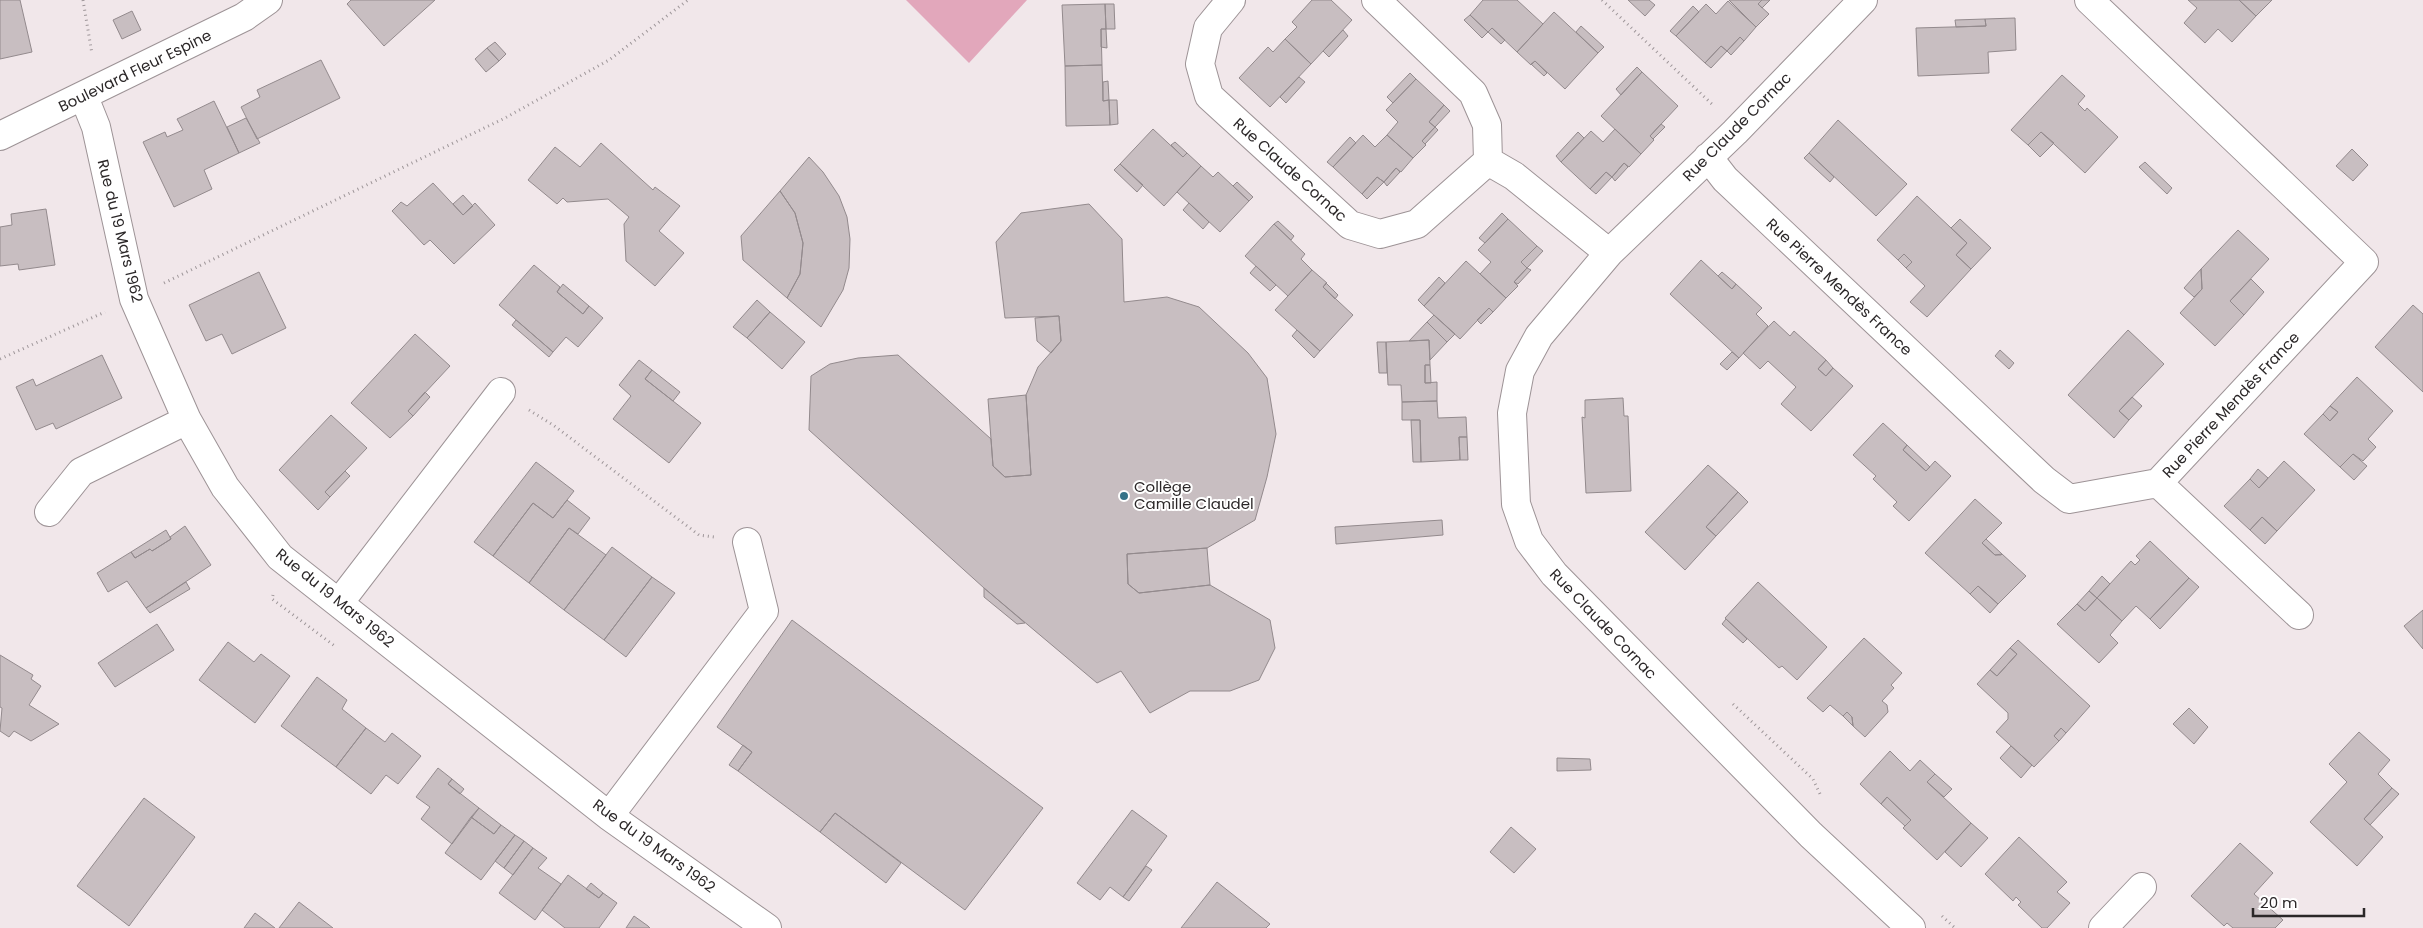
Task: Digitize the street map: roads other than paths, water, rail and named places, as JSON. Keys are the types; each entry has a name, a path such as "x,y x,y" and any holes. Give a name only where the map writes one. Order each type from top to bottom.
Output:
{"street":[{"name":"Boulevard Fleur Espine","path":"0,136 84,97 244,17 268,0"},
{"name":"Rue Claude Cornac","path":"1231,0 1208,28 1200,64 1209,96 1350,225 1380,234 1417,224 1488,161"},
{"path":"1376,0 1473,93 1486,125 1488,161 1514,176 1609,253"},
{"name":"Rue Claude Cornac","path":"1863,0 1734,132 1609,253 1539,336 1520,371 1512,413 1514,468 1516,504 1529,541 1554,574 1664,688 1811,835 1911,928"},
{"name":"Rue Pierre Mendès France","path":"1708,157 1725,179 2037,474 2069,499 2158,483 2364,262 2089,0"},
{"name":"Rue du 19 Mars 1962","path":"84,97 96,127 134,299 187,420 225,487 280,557 609,816 767,928"},
{"path":"340,604 502,392"},
{"path":"49,512 81,472 187,420"},
{"path":"2158,483 2299,614"},
{"path":"609,816 764,611 747,542"},
{"path":"2103,928 2142,886"}],"place":[{"name":"Collège Camille Claudel","path":"1124,496"}]}
